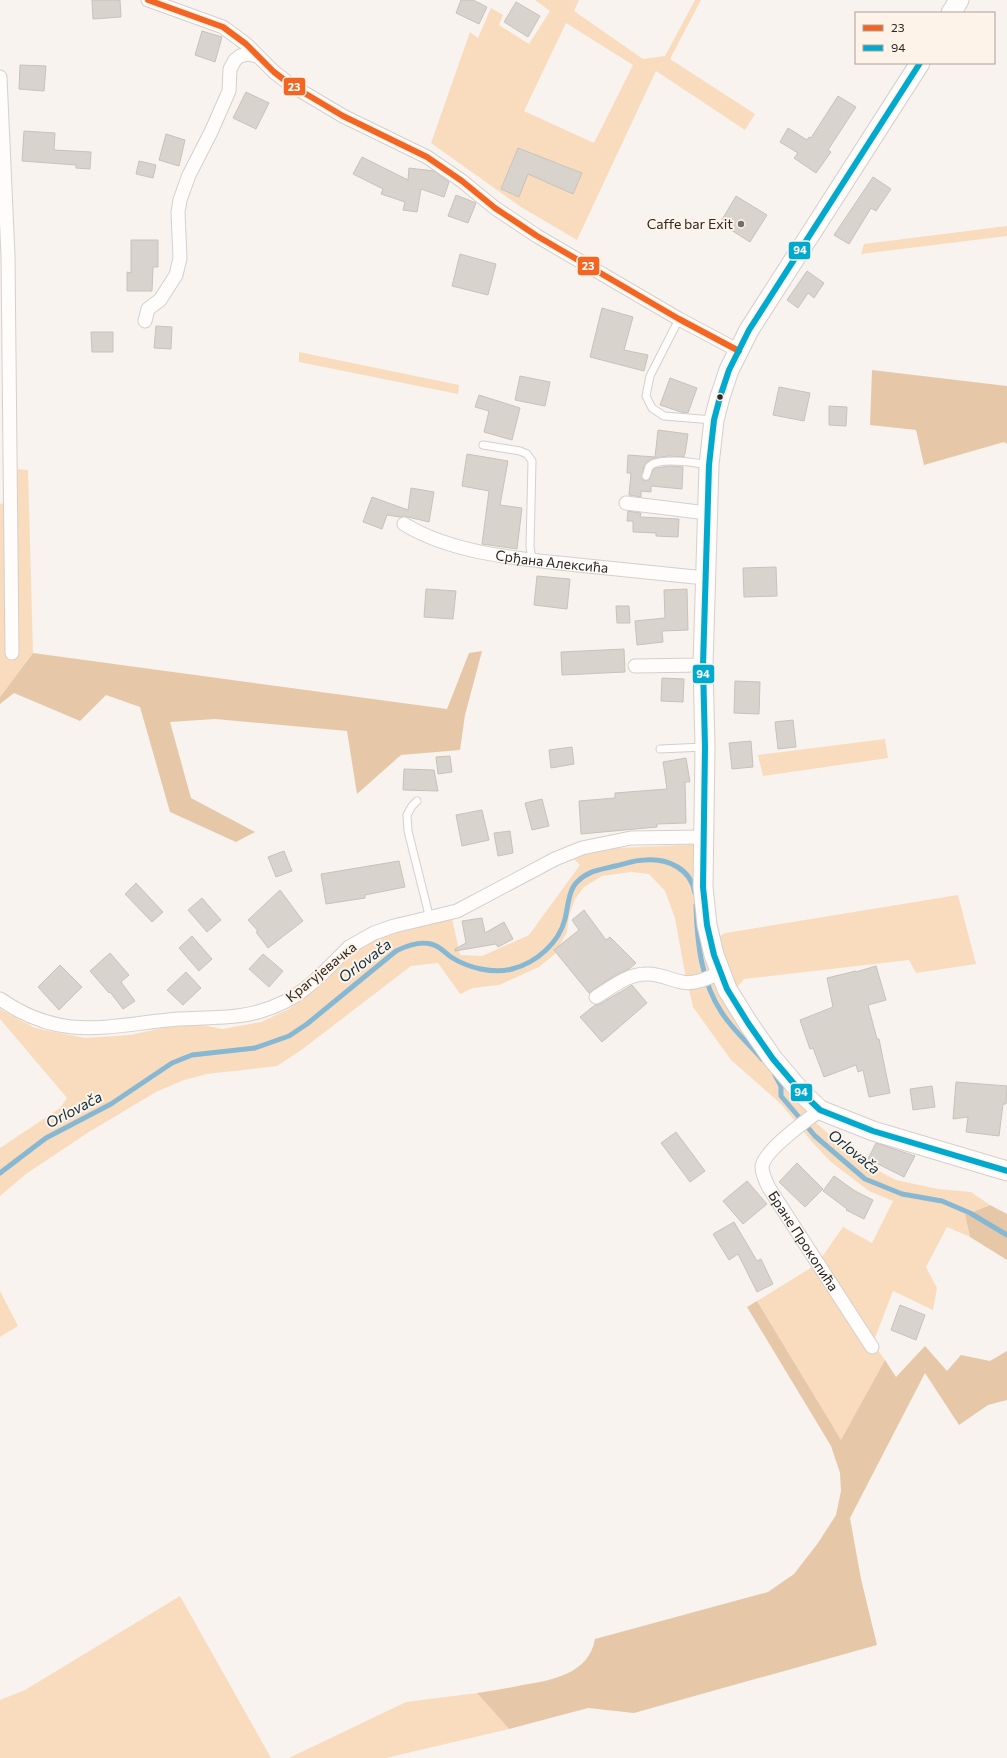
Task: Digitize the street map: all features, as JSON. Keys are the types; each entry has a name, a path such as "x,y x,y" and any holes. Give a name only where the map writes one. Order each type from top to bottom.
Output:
{"street":[{"path":"148,0 224,27 246,44 274,72 291,85 349,119 427,156 462,181 495,208 537,236 678,319 739,350"},
{"path":"952,12 959,0"},
{"path":"145,321 148,309 160,300 176,275 180,258 178,212 180,200 188,175 211,132 229,91 230,69 235,60 240,56 248,54 257,56"},
{"path":"919,64 749,330 729,370 714,420 709,465 705,578 703,665 705,747 703,888 707,925 714,956 715,975 732,996 773,1059 801,1092 813,1115 1007,1171"},
{"path":"0,77 8,256 8,409 12,653"},
{"path":"0,420 8,409"},
{"path":"626,503 707,513"},
{"name":"Срђана Алексића","path":"404,524 420,534 442,543 532,560 705,578"},
{"path":"635,666 703,665"},
{"name":"Крагујевачка","path":"0,998 28,1016 48,1023 79,1028 107,1028 161,1021 238,1017 261,1012 295,997 349,947 358,941 394,926 430,919 457,911 555,858 582,848 632,838 703,837"},
{"path":"596,997 622,980 645,974 656,974 682,982 693,983 715,975"},
{"name":"Бране Прокопића","path":"813,1115 788,1135 767,1157 762,1166 764,1176 769,1188 872,1347"}],"lane":[{"path":"678,319 650,376 646,396 652,408 664,416 714,420"},
{"path":"483,445 520,451 527,454 532,461 530,546 532,560"},
{"path":"646,476 649,467 656,462 687,462 709,465"},
{"path":"660,749 705,747"},
{"path":"417,800 407,815 408,830 430,919"}],"shaded area":[{"path":"535,0 579,0 574,11 643,59 665,56 695,0 701,0 670,59 755,114 745,130 656,71 577,240 521,207 431,143 470,32 478,38 491,8 503,15 499,25 529,44 550,11","holes":["566,23 633,65 594,143 524,111","518,148 536,155 519,197 501,189","556,162 582,173 573,193 548,182"]},
{"path":"1007,226 1007,236 861,254 864,244"},
{"path":"299,352 459,385 458,394 299,362"},
{"path":"872,370 1007,386 1007,444 1004,442 924,465 916,430 870,425"},
{"path":"18,469 28,470 33,653 0,697 0,504 4,503"},
{"path":"482,651 465,715 460,750 401,755 357,794 347,731 215,719 170,722 191,798 255,832 236,842 170,812 140,707 106,695 80,721 14,693 0,704 0,697 33,653 447,709 469,653"},
{"path":"885,739 888,758 763,776 758,755"},
{"path":"705,844 712,941 725,933 958,895 976,964 916,973 909,960 744,979 730,996 829,1114 816,1123 863,1163 896,1180 938,1189 971,1192 990,1205 965,1215 970,1237 947,1227 926,1267 937,1288 933,1310 893,1291 873,1343 885,1360 841,1441 757,1301 817,1264 843,1227 872,1243 893,1201 869,1191 831,1162 812,1142 781,1104 731,1060 693,1007 675,918 665,891 649,874 631,872 602,876 584,887 575,899 569,916 567,932 555,954 539,967 499,985 473,988 460,994 438,963 411,966 300,1051 277,1066 207,1074 184,1080 156,1092 89,1132 26,1174 0,1196 0,1148 60,1108 67,1098 0,1019 0,1009 35,1028 85,1038 130,1035 193,1023 222,1029 261,1022 289,1009 358,947 382,934 452,918 460,955 482,956 529,935 580,865 572,857 595,849"},
{"path":"990,1205 1007,1214 1007,1260 970,1237 965,1215"},
{"path":"0,1291 18,1326 0,1337"},
{"path":"757,1301 841,1440 885,1360 896,1377 925,1346 947,1371 961,1355 990,1361 1007,1351 1007,1400 988,1405 959,1425 925,1373 850,1518 861,1579 877,1645 634,1713 588,1708 509,1729 477,1693 546,1681 568,1673 577,1668 585,1660 591,1651 595,1639 768,1592 794,1574 818,1543 836,1515 841,1491 840,1473 831,1446 747,1307"},
{"path":"180,1596 271,1758 0,1758 0,1700 25,1690"},
{"path":"477,1693 509,1729 386,1758 289,1758 406,1702"}],"building":[{"path":"92,0 120,0 121,17 93,19"},
{"path":"461,0 473,0 487,7 479,24 456,13"},
{"path":"516,2 540,16 528,37 504,22"},
{"path":"202,31 222,37 215,62 195,55"},
{"path":"20,65 46,66 44,91 19,89"},
{"path":"246,92 269,103 256,129 233,118"},
{"path":"838,96 856,107 828,150 831,152 816,173 794,158 798,153 780,142 788,128 807,140 809,137 811,138"},
{"path":"24,131 55,133 54,150 91,152 90,169 76,168 76,165 22,161"},
{"path":"166,134 185,140 179,166 159,160"},
{"path":"518,148 582,173 573,194 528,174 519,197 501,189"},
{"path":"362,157 408,180 409,168 434,171 449,182 444,197 421,189 417,212 403,210 405,202 381,194 383,189 353,174"},
{"path":"139,161 156,165 153,178 136,174"},
{"path":"873,177 891,189 876,211 871,208 849,244 834,235"},
{"path":"456,195 476,203 468,223 448,216"},
{"path":"736,196 767,215 750,242 720,223"},
{"path":"131,240 158,240 158,267 153,267 152,291 127,291 127,272 131,273"},
{"path":"460,254 496,264 488,295 452,286"},
{"path":"807,271 824,283 814,298 808,293 798,308 787,300"},
{"path":"602,308 633,317 624,350 648,355 644,371 590,357"},
{"path":"156,326 172,327 171,349 154,348"},
{"path":"91,332 113,332 113,352 92,352"},
{"path":"520,376 550,382 545,406 515,400"},
{"path":"670,378 697,388 688,413 660,405"},
{"path":"779,387 810,393 804,421 773,415"},
{"path":"479,395 520,408 512,440 484,432 489,411 475,407"},
{"path":"829,406 847,407 846,426 829,425"},
{"path":"658,430 688,434 685,454 684,457 668,456 651,459 644,465 642,479 644,481 649,480 653,470 656,468 669,466 683,467 682,489 651,486 651,492 641,491 641,497 629,495 631,473 627,473 628,455 655,457"},
{"path":"467,454 508,461 500,505 522,508 517,549 482,544 489,491 462,486"},
{"path":"411,488 434,492 429,522 404,516 400,517 387,515 382,529 363,522 372,497 408,510"},
{"path":"628,511 641,513 640,517 679,519 678,537 656,536 656,533 633,532 633,521 627,521"},
{"path":"776,567 777,596 744,597 743,568"},
{"path":"537,576 570,579 567,609 534,605"},
{"path":"426,589 456,591 453,619 424,617"},
{"path":"687,589 688,630 662,631 663,642 637,645 635,621 665,618 664,590"},
{"path":"616,606 629,606 630,623 617,623"},
{"path":"624,649 625,672 562,675 561,652"},
{"path":"662,678 684,679 683,702 661,701"},
{"path":"735,681 760,682 759,714 734,713"},
{"path":"793,720 796,747 778,749 775,722"},
{"path":"751,741 753,767 732,769 729,743"},
{"path":"572,747 574,764 551,768 549,750"},
{"path":"450,756 452,772 438,774 436,757"},
{"path":"686,758 690,782 685,782 686,823 657,824 657,827 581,834 579,801 615,798 615,793 667,789 663,762"},
{"path":"404,769 434,770 438,791 403,790"},
{"path":"542,799 549,826 532,830 525,803"},
{"path":"482,810 489,840 462,846 456,815"},
{"path":"510,831 513,853 498,856 494,833"},
{"path":"284,851 292,871 276,877 268,857"},
{"path":"399,861 405,887 365,895 365,898 326,904 321,874"},
{"path":"136,883 163,912 152,922 125,894"},
{"path":"280,890 303,921 268,948 256,932 258,931 248,920"},
{"path":"202,898 221,920 207,932 188,910"},
{"path":"584,910 606,940 610,937 636,963 629,969 609,979 589,993 554,950 579,930 572,920"},
{"path":"482,918 485,933 504,922 513,939 498,947 496,944 455,951 455,949 466,943 462,921"},
{"path":"192,936 212,959 199,971 179,948"},
{"path":"110,953 129,975 121,982 135,1001 123,1009 110,992 109,993 90,971"},
{"path":"263,954 283,971 269,987 249,969"},
{"path":"60,965 82,987 59,1010 38,987"},
{"path":"876,966 886,1000 868,1005 877,1039 879,1039 890,1093 869,1097 863,1070 858,1072 856,1065 824,1077 813,1048 810,1049 800,1020 833,1007 827,978"},
{"path":"186,972 201,988 183,1005 167,990"},
{"path":"632,985 647,1003 602,1042 580,1017 595,1005 600,1004"},
{"path":"956,1082 1007,1086 1006,1104 1003,1104 999,1136 966,1132 968,1117 953,1119"},
{"path":"932,1086 935,1107 913,1110 910,1089"},
{"path":"676,1132 705,1171 690,1182 661,1143"},
{"path":"876,1143 915,1156 904,1177 868,1159"},
{"path":"797,1163 823,1189 805,1207 779,1182"},
{"path":"834,1176 855,1191 873,1200 864,1219 846,1210 847,1209 823,1191"},
{"path":"747,1181 767,1204 743,1224 723,1201"},
{"path":"734,1222 757,1261 761,1259 773,1284 757,1292 738,1254 729,1260 713,1234"},
{"path":"900,1305 925,1315 916,1340 891,1330"}],"waterway":[{"name":"Orlovača","path":"0,1173 46,1138 111,1104 172,1063 192,1055 255,1048 289,1036 307,1024 396,951 404,947 413,944 431,944 442,949 458,961 481,969 497,971 521,966 538,957 558,936 565,919 570,895 574,886 581,878 595,871 637,861 654,860 670,863 683,871 689,877 695,893"},
{"name":"Orlovača","path":"696,905 699,947 709,988 726,1019 762,1059"},
{"name":"Orlovača","path":"775,1075 781,1086 781,1096 815,1136 865,1179 902,1194 942,1201 970,1213 1007,1235"}],"transit line":[{"name":"23","path":"148,0 223,27 246,44 274,72 291,85 343,116 427,157 462,181 495,208 537,236 679,319 739,351"},
{"name":"94","path":"919,64 749,330 729,370 720,397 714,420 709,465 703,665 705,747 703,887 707,925 714,955 727,989 773,1059 801,1092 820,1110 873,1131 1007,1171"}],"place":[{"name":"Caffe bar Exit","path":"741,224"}]}
